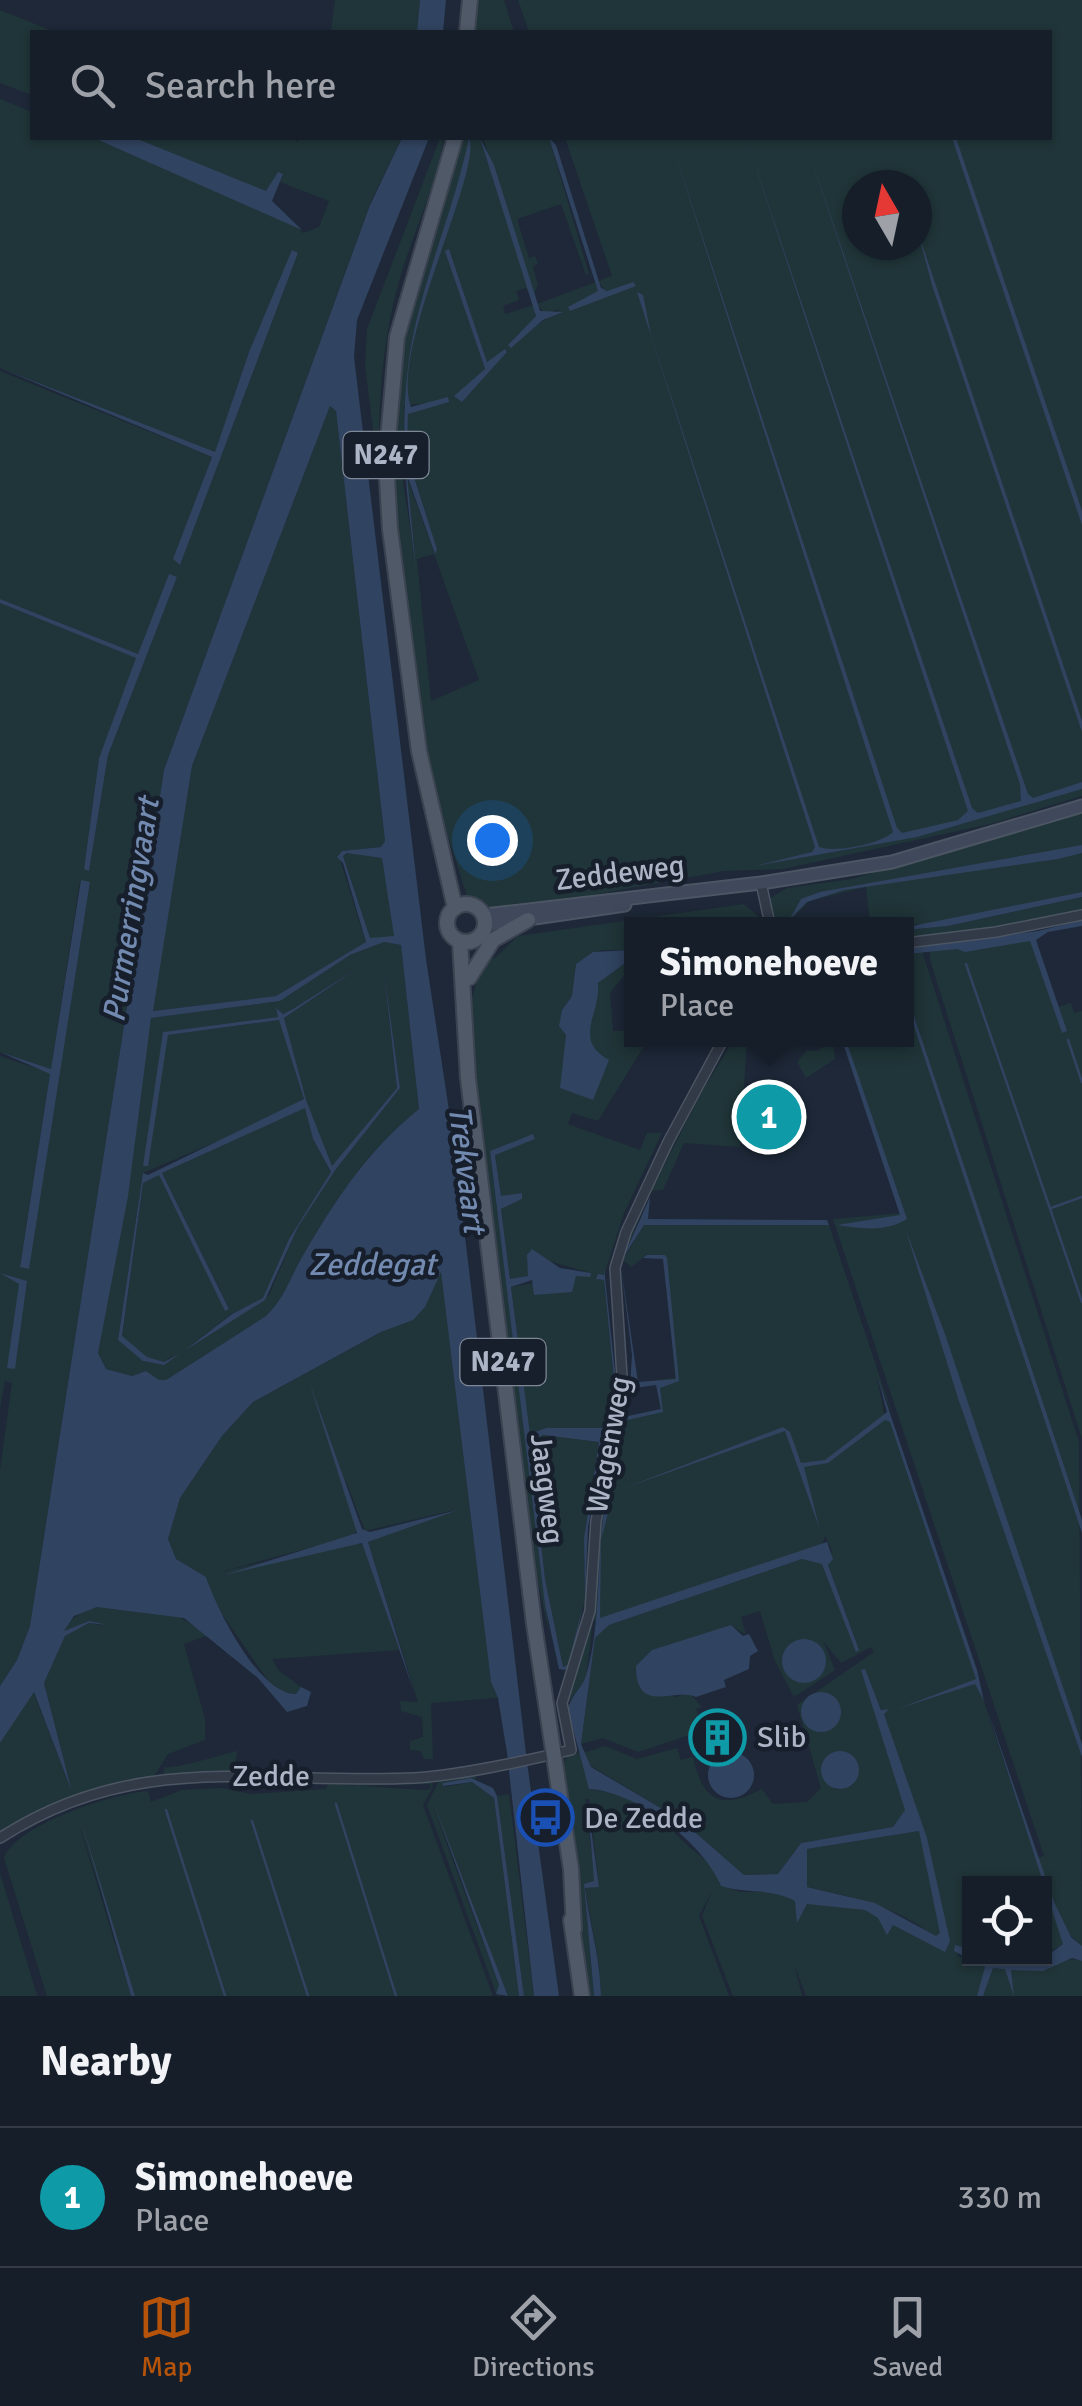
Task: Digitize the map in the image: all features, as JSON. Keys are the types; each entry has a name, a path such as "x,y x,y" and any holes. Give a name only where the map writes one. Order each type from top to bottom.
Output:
{"main road":[{"path":"467,30 470,0"},
{"name":"N247","path":"454,140 397,337 386,462 390,529 420,751 461,906 448,927 466,942 469,978 464,1001"},
{"name":"Zeddeweg","path":"485,920 864,866 1082,806"},
{"name":"Zeddeweg","path":"485,920 528,920 746,890 761,883"},
{"path":"461,906 485,920 466,942"},
{"path":"469,978 492,940 528,920"},
{"name":"N247","path":"464,1001 466,942"},
{"name":"Jaagweg","path":"464,1001 477,1155 532,1591 544,1647 542,1672 553,1754"},
{"name":"N247","path":"553,1754 564,1845 571,1869 582,1996"}],"street":[{"path":"761,883 768,917"},
{"path":"914,942 971,936 1082,915"},
{"name":"Wagenweg","path":"572,1750 562,1703 590,1611 596,1521 623,1392 615,1268 652,1178 719,1047"},
{"name":"Zedde","path":"0,1838 50,1806 147,1779 411,1778 572,1750"}],"green space":[{"path":"335,0 420,0 417,30 331,30"},
{"path":"476,0 504,0 513,30 474,30"},
{"path":"518,0 1082,0 1082,796 990,824 783,869 724,871 587,896 513,904 493,912 467,896 430,779 397,532 392,456 403,341 460,140 481,140 531,296 526,288 516,291 519,300 503,306 505,314 534,305 536,316 509,344 561,309 545,314 537,304 596,282 601,296 619,288 605,291 598,281 612,276 566,140 1052,140 1052,30 528,30","holes":["449,249 487,362 507,352 462,402 462,394 485,370 446,251","448,402 408,413 407,455 437,549 434,552 406,475 416,562 403,483 404,405","434,554 479,680 431,701 417,559"]},
{"path":"0,10 50,30 30,30 30,94 0,83"},
{"path":"0,99 30,111 30,140 99,140 295,224 303,233 319,227 329,201 280,182 283,175 266,192 138,140 401,140 372,199 164,770 30,1626 17,1660 0,1686 0,1470 12,1383 5,1381 0,1409 0,1056 50,1073 20,1266 28,1269 90,883 80,881 51,1069 0,1052 0,603 137,658 99,758 84,868 89,871 108,755 177,577 169,575 138,654 0,599 0,371 212,457 175,555 180,565 298,253 249,352 215,453 0,368"},
{"path":"439,140 444,140 391,315 382,381 378,469 365,366 367,329"},
{"path":"484,140 550,140 589,274 586,275 561,204 517,219 529,258 535,256 538,264 533,267 538,284 534,295"},
{"path":"330,406 336,411 385,841 381,847 342,851 340,859 366,943 276,996 152,1011 192,766"},
{"path":"1082,810 1082,892 933,924 914,924 914,917 869,917 866,887 809,901 794,917 775,917 770,898 787,888 852,879"},
{"path":"351,852 382,857 395,937 370,939 343,856"},
{"path":"1082,897 1082,912 914,940 914,929 948,926"},
{"path":"744,904 759,917 652,917"},
{"path":"624,921 624,950 601,950 576,964 572,996 562,1010 564,1059 599,1055 587,1036 598,983 624,964 624,976 610,993 613,1031 624,1031 624,1047 643,1047 598,1121 572,1113 568,1124 640,1150 647,1133 662,1133 624,1213 604,1275 597,1279 604,1280 615,1389 602,1428 546,1428 529,1434 511,1287 591,1273 527,1255 529,1276 510,1279 501,1209 522,1199 521,1193 501,1197 495,1154 534,1139 533,1135 490,1151 549,1633 532,1553 477,1103 472,999 482,960 495,958 518,936"},
{"path":"1030,935 1054,1008 1071,1003 1074,1013 1082,1011 1082,1439 930,960 930,951"},
{"path":"384,942 401,945 419,1109 384,1141 354,1177 314,1236 282,1296 265,1317 166,1380 159,1381 146,1371 132,1376 106,1369 98,1353 151,1018 280,1001 350,955","holes":["361,966 284,1018 305,1099 332,1167 397,1088 384,972 400,1088 336,1169 298,1227 269,1295 185,1350 231,1314 264,1298 289,1239 331,1173 313,1139 306,1107 162,1173 229,1308 226,1310 159,1175 143,1183 122,1337 147,1358 164,1362 174,1354 164,1365 144,1361 118,1339 143,1173 267,1120 304,1099 280,1020 167,1035 148,1165 163,1032 279,1017 276,1009 282,1014 293,1009"]},
{"path":"922,951 1079,1442 1082,1946 1058,1924 1064,1944 1052,1950 1052,1876 962,1876 962,1948 957,1956 962,1957 962,1966 1021,1969 1082,1961 1082,1996 806,1996 794,1964 802,1996 733,1996 702,1916 712,1891 699,1916 729,1996 601,1996 585,1888 599,1886 589,1799 585,1799 595,1882 584,1885 594,1996 589,1996 562,1767 567,1757 579,1753 591,1790 618,1795 654,1816 711,1866 719,1884 740,1892 778,1892 806,1903 865,1910 946,1951 935,1937 902,1916 807,1887 807,1849 919,1831 884,1713 888,1709 882,1710 862,1670 906,1810 893,1827 801,1843 778,1874 744,1875 681,1820 591,1766 583,1753 605,1746 637,1759 677,1748 681,1760 693,1757 702,1784 716,1798 736,1799 762,1789 773,1804 807,1802 821,1788 797,1705 874,1652 871,1647 841,1663 823,1641 835,1670 794,1697 775,1661 760,1611 741,1617 746,1635 731,1625 636,1672 640,1687 676,1697 689,1693 702,1707 696,1709 699,1718 705,1717 699,1732 638,1752 603,1738 581,1744 595,1638 609,1625 802,1559 822,1563 859,1649 828,1565 832,1551 825,1536 822,1545 593,1621 586,1678 569,1702 565,1698 587,1631 602,1505 621,1418 660,1409 656,1380 675,1378 665,1255 647,1255 631,1267 621,1258 648,1196 624,1258 644,1225 829,1225 894,1419 877,1377 885,1419 891,1422 1036,1858 1044,1856 833,1219 902,1213 848,1047 914,1047 914,952","holes":["843,1751 855,1759 859,1772 853,1785 837,1790 821,1775"]},
{"path":"722,1047 726,1047 702,1086 653,1188 701,1093 730,1047 747,1047 740,1147 684,1143 663,1190 650,1191 690,1101"},
{"path":"834,1047 835,1059 806,1078 797,1062 807,1050"},
{"path":"441,1271 491,1681 498,1698 431,1703 433,1759 424,1759 421,1751 410,1750 410,1741 423,1737 422,1717 401,1711 400,1701 418,1702 368,1542 455,1510 365,1531 344,1476 357,1529 353,1536 224,1571 355,1541 364,1546 399,1650 272,1659 278,1670 301,1687 296,1694 280,1693 271,1685 213,1601 206,1577 176,1559 168,1539 180,1498 222,1436 253,1402 391,1327"},
{"path":"542,1435 599,1442 584,1538 585,1600 568,1665 563,1667 545,1579 530,1441"},
{"path":"117,1606 178,1616 209,1635 184,1644 205,1719 205,1740 168,1754 154,1776 61,1801 0,1836 0,1743 33,1691 72,1792 44,1683 65,1636 89,1623 107,1626 89,1621 63,1632 73,1619 93,1608"},
{"path":"237,1751 234,1775 164,1775 164,1767"},
{"path":"475,1769 476,1779 443,1783 444,1787 473,1782 494,1798 519,1996 508,1996 432,1804 499,1985 497,1995 504,1996 497,1996 427,1805 440,1779"},
{"path":"429,1779 433,1787 423,1805 493,1996 135,1996 76,1815 131,1996 47,1996 4,1858 12,1845 27,1834 67,1813 132,1793 148,1791 151,1802 182,1790 221,1788 251,1794 326,1789 328,1784 354,1786","holes":["430,1784 431,1789 425,1790 357,1786"]},
{"path":"509,1794 534,1996 524,1996 497,1796"},
{"path":"0,1873 36,1992 38,1996 0,1996"}],"water":[{"path":"420,0 446,0 443,30 417,30"},
{"path":"99,140 140,140 266,191 278,172 283,174 272,201 302,230"},
{"name":"Zeddegat","path":"401,140 428,140 357,320 354,357 426,959 454,1143 527,1762 559,1996 534,1996 507,1753 498,1698 491,1682 441,1272 425,1307 413,1320 381,1332 253,1402 222,1436 180,1498 168,1539 176,1559 206,1577 229,1628 254,1666 282,1691 296,1694 301,1687 311,1692 307,1706 287,1712 258,1678 184,1618 97,1607 74,1616 64,1631 89,1621 108,1625 89,1623 65,1636 44,1683 72,1792 34,1692 0,1743 0,1686 17,1660 30,1626 164,770 370,205","holes":["330,406 336,411 385,841 381,847 342,851 337,857 343,863 366,942 276,996 153,1011 192,766","347,853 382,858 394,936 370,938 343,856","384,942 401,945 419,1109 384,1141 354,1177 266,1316 166,1380 146,1371 132,1376 106,1369 98,1353 128,1196 151,1018 280,1001 350,955"]},
{"path":"469,140 470,157 463,186 423,306 408,380 411,407 448,397 449,402 408,414 407,455 437,549 435,554 407,475 416,567 408,506 404,444 406,383 416,322"},
{"path":"481,140 494,165 540,311 563,312 543,320 511,348 508,345 536,316"},
{"path":"550,140 556,145 601,288 607,291 633,282 636,286 570,311 568,307 598,291"},
{"path":"671,140 897,828 902,833 958,820 968,811 747,140 972,808 978,813 1021,801 1020,784 845,260 1028,794 1033,798 1082,782 1082,789 917,837 755,866 812,852 815,847 637,292 643,295 651,335 819,847 857,846 893,832"},
{"path":"953,140 957,140 1082,511 1082,525"},
{"path":"449,249 487,362 505,349 507,352 462,402 454,396 485,369 445,251"},
{"path":"292,250 298,253 180,565 173,559 212,457 0,368 215,452 249,352"},
{"path":"925,260 1082,721 1082,732"},
{"path":"169,574 177,577 108,755 89,871 84,869 99,758 136,658 0,603 0,599 138,654"},
{"path":"1082,845 1082,853 1058,859 844,890 807,902 791,917 801,899 820,892"},
{"path":"81,880 90,882 29,1269 20,1267 50,1074 0,1052 51,1069"},
{"path":"1082,892 1082,897 948,926 914,929 914,926"},
{"path":"1082,920 1082,926 1048,932 1036,940 1067,1031 1062,1033 1030,941 965,952 957,949 914,953 914,948 1038,931"},
{"path":"624,950 624,964 598,983 590,1035 598,1052 609,1060 593,1100 560,1088 566,1035 559,1026 562,1010 572,996 576,964 593,952"},
{"path":"361,966 284,1018 306,1100 332,1166 397,1088 384,971 400,1088 336,1169 298,1227 265,1300 184,1351 232,1314 263,1298 289,1239 331,1172 313,1139 305,1108 162,1173 229,1309 225,1311 159,1175 143,1183 122,1336 147,1357 164,1362 179,1354 164,1365 143,1361 118,1340 143,1173 148,1175 304,1099 279,1020 168,1035 148,1166 143,1166 163,1032 278,1017 276,1008 283,1014"},
{"path":"914,1016 1082,1520 1082,1533 914,1026"},
{"path":"844,1047 848,1047 907,1219 872,1228 837,1225 900,1215"},
{"path":"533,1134 535,1139 495,1155 501,1196 522,1193 522,1199 501,1209 510,1279 528,1276 527,1255 532,1249 560,1268 591,1273 590,1277 576,1276 572,1292 534,1295 532,1280 511,1287 530,1434 546,1428 602,1428 615,1389 604,1280 596,1279 598,1274 604,1275 604,1268 617,1390 588,1527 585,1600 584,1538 599,1442 543,1435 530,1442 545,1579 563,1667 568,1665 582,1609 572,1662 565,1670 559,1669 545,1605 490,1151"},
{"path":"650,1197 648,1219 827,1220 829,1225 644,1225 623,1258"},
{"path":"905,1228 945,1334 1082,1744 1082,1757 958,1398"},
{"path":"643,1258 667,1258 679,1381 660,1388 663,1412 627,1420 609,1479 626,1410 628,1416 661,1409 656,1385 635,1388 629,1404 632,1355 621,1267 638,1382 676,1379 663,1259"},
{"path":"0,1273 27,1281 15,1369 7,1368 19,1284"},
{"path":"877,1375 977,1670 984,1701 975,1684 897,1709 976,1679 890,1422 885,1420 828,1463 804,1467 820,1530 785,1431 622,1489 783,1427 790,1432 801,1463 825,1460 887,1412"},
{"path":"309,1381 362,1529 370,1532 458,1510 368,1542 414,1692 362,1543 224,1575 357,1533"},
{"path":"609,1486 614,1490 601,1539"},
{"path":"601,1542 600,1618 827,1542 833,1559 828,1565 859,1650 856,1652 822,1564 802,1559 609,1625 595,1638 581,1744 591,1767 681,1820 744,1875 778,1874 801,1843 893,1827 905,1810 861,1670 865,1669 881,1710 889,1709 884,1714 927,1838 950,1941 945,1952 893,1925 887,1935 878,1918 865,1910 807,1904 797,1923 795,1901 777,1894 721,1886 700,1854 667,1823 628,1800 589,1789 568,1710 586,1676 592,1653","holes":["919,1831 940,1933 936,1936 875,1903 807,1887 807,1849"]},
{"path":"731,1625 743,1636 749,1634 758,1651 750,1656 749,1669 724,1680 726,1687 696,1697 649,1695 642,1691 636,1666 652,1650"},
{"path":"804,1639 820,1645 826,1661 820,1677 804,1683 788,1677 782,1661 788,1645"},
{"path":"821,1692 835,1698 841,1712 835,1726 821,1732 807,1726 801,1712 807,1698"},
{"path":"987,1708 1045,1876 1041,1876"},
{"path":"840,1751 854,1756 859,1770 854,1784 840,1789 826,1784 821,1770 826,1756"},
{"path":"731,1752 747,1759 754,1775 747,1791 731,1798 715,1791 708,1775 715,1759"},
{"path":"471,1778 493,1788 497,1796 524,1996 519,1996 494,1798 472,1782 443,1786"},
{"path":"587,1798 599,1887 585,1888 601,1996 594,1996 584,1884 594,1881"},
{"path":"434,1804 508,1996 496,1994 499,1985"},
{"path":"79,1813 81,1820 135,1996 131,1996"},
{"path":"1052,1896 1071,1937 1082,1946 1082,1961 1072,1958 1043,1971 1011,1970 1014,1996 1005,1969 993,1968 983,1996 977,1996 983,1966 1052,1966 1052,1952 1063,1944 1052,1910"}],"waterway":[{"path":"966,964 1082,1302"},
{"path":"1068,1040 1082,1082"},
{"path":"1051,1208 1082,1197"},
{"path":"336,1804 396,1996"},
{"path":"166,1810 225,1996"},
{"path":"252,1821 308,1996"}],"place":[{"name":"Simonehoeve","path":"769,1117"},
{"name":"Slib","path":"718,1737"},
{"name":"De Zedde","path":"545,1818"}],"water label":[{"name":"Purmerringvaart","path":"131,910"},
{"name":"Trekvaart","path":"467,1169"}]}
